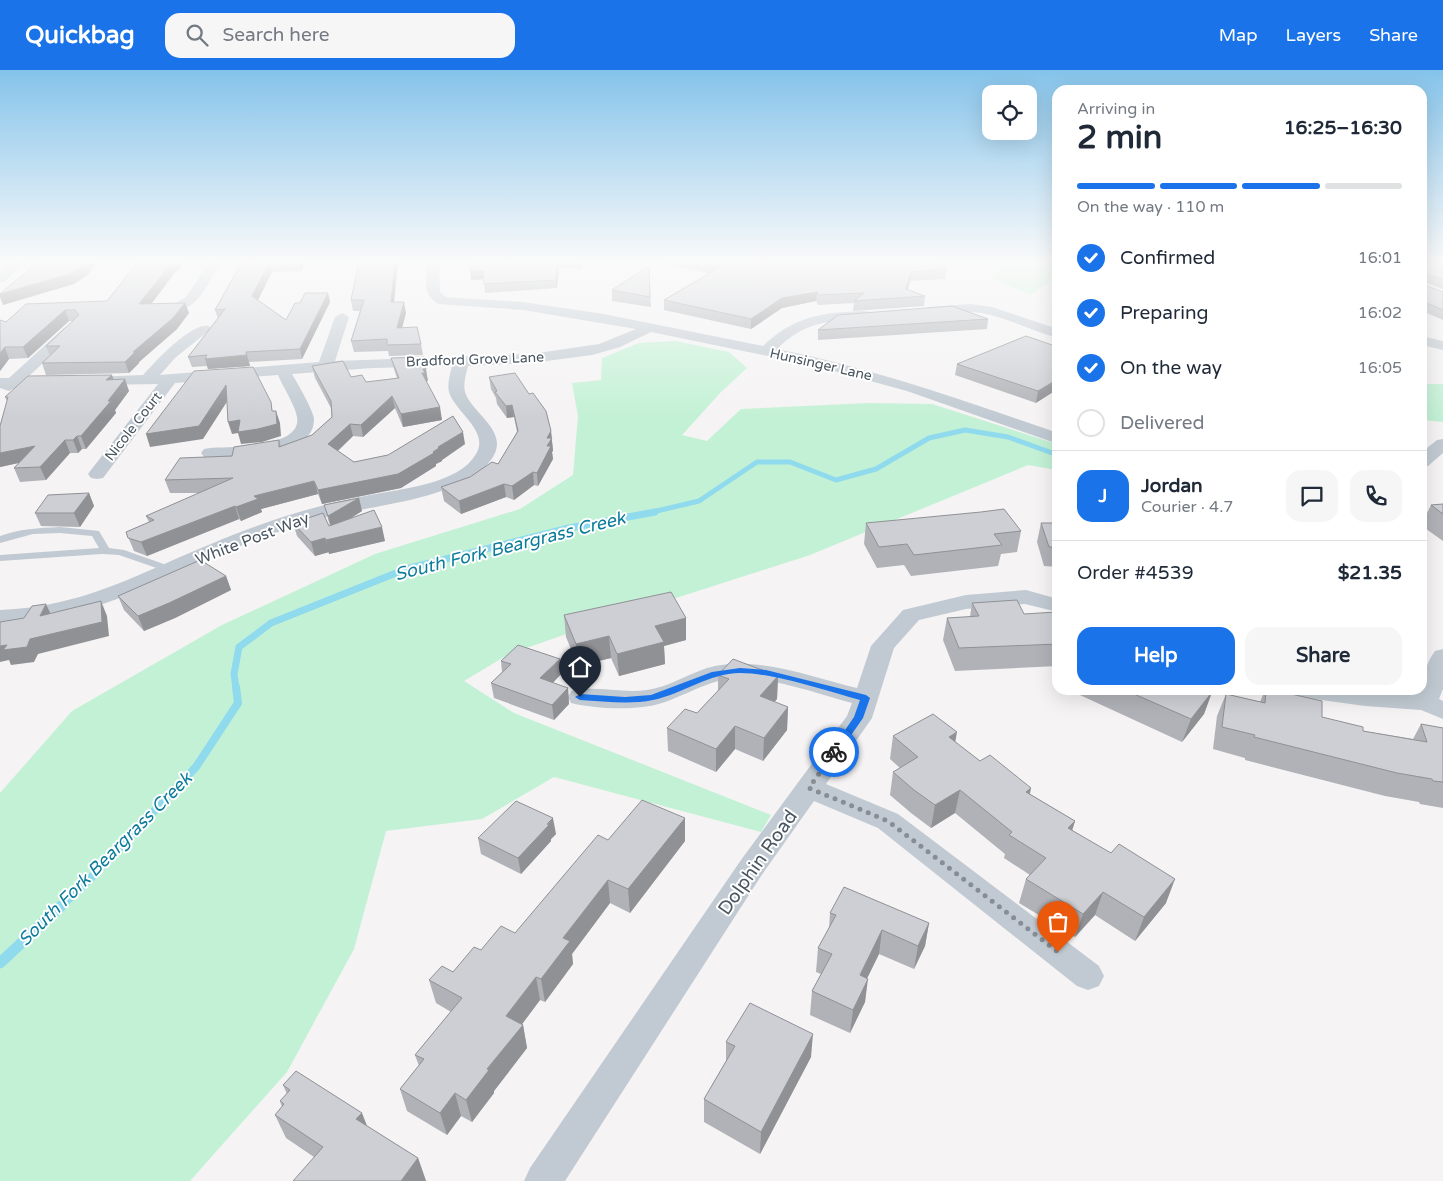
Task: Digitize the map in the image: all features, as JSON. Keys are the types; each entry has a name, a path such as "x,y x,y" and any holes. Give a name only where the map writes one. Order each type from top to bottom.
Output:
{"street":[{"name":"Hunsinger Lane","path":"578,314 650,326 857,372 912,388 1052,437"},
{"path":"766,351 789,330 802,322 884,314"},
{"path":"998,314 1052,332"},
{"path":"326,365 342,317"},
{"name":"Bradford Grove Lane","path":"561,355 606,338 628,322"},
{"path":"0,393 7,383 74,326"},
{"name":"Bradford Grove Lane","path":"82,381 170,379 326,365 510,361 586,353 606,348 637,335 650,326"},
{"path":"148,379 170,355 204,328"},
{"path":"1427,341 1443,346"},
{"name":"White Post Way","path":"0,617 72,608 120,592 271,527 348,506 429,489 450,481 472,468 485,455 489,441 484,428 462,404 456,390 461,362"},
{"path":"210,453 276,447 295,438 304,430 306,418 284,370"},
{"name":"Nicole Court","path":"97,474 170,379"},
{"path":"7,383 64,381"},
{"path":"1427,458 1443,444"},
{"name":"Dolphin Road","path":"543,1181 745,877 859,718 883,646 911,615 966,602 1026,597 1052,604"},
{"path":"1343,695 1435,706 1443,656"},
{"path":"580,697 625,700 652,698 715,674 740,670 766,673 866,698"},
{"path":"809,788 888,821 1088,976"}],"lane":[{"path":"0,540 8,535 29,532 78,530 95,533 106,551"},
{"path":"0,558 106,551 120,552 171,570"}],"green space":[{"path":"675,341 729,352 747,368 721,392 682,435 707,441 741,409 869,403 932,404 1052,442 1052,469 1028,465 810,555 598,623 509,654 464,681 514,713 771,815 761,832 554,777 482,819 386,831 354,949 287,1072 190,1181 0,1181 0,793 72,711 222,625 375,554 520,509 573,475 578,416 572,383 601,380 602,358 639,343"},
{"path":"1427,384 1443,384 1443,422 1427,420"}],"building":[{"path":"15,314 61,314 23,347 5,347 0,353 0,320 6,322"},
{"path":"176,314 133,352 135,352 125,362 42,363 60,346 46,346 79,315"},
{"path":"221,314 277,314 286,320 289,314 318,314 300,349 246,352 247,355 205,359 207,355 188,357"},
{"path":"360,314 401,314 397,328 417,327 421,344 387,345 387,339 351,341"},
{"path":"727,314 759,314 751,319"},
{"path":"974,314 988,319 818,330 838,315"},
{"path":"1026,336 1052,345 1052,383 1038,391 957,364"},
{"path":"424,357 426,369 423,369 425,373 422,373 440,407 401,414 392,396 361,425 350,424 328,444 354,462 388,455 453,416 463,432 438,447 434,453 398,474 318,490 314,481 254,496 258,499 141,542 128,538 126,532 154,520 146,516 233,478 165,480 180,458 232,456 234,447 279,440 279,447 312,435 332,417 331,401 312,366 343,361 351,377 362,375 366,382 399,378 391,358"},
{"path":"253,367 271,402 272,411 276,411 277,424 238,432 240,420 228,422 226,385 199,426 146,434 194,371"},
{"path":"515,373 529,394 533,393 546,411 551,431 547,438 552,438 547,446 551,446 537,473 533,472 512,486 504,484 459,501 441,487 470,477 492,462 498,464 518,431 512,405 506,406 495,392 497,391 489,377"},
{"path":"112,375 106,380 125,379 108,401 111,401 81,436 77,436 73,440 65,440 40,467 14,468 35,446 0,453 0,426 8,397 5,397 28,376"},
{"path":"89,493 74,513 35,513 48,495"},
{"path":"359,498 328,516 324,505"},
{"path":"1443,504 1443,514 1431,505"},
{"path":"1004,509 1021,531 994,534 1002,545 914,555 907,544 879,547 866,523 981,512"},
{"path":"374,510 382,527 326,540 325,538 311,542 293,523 323,513 329,526"},
{"path":"1041,523 1052,523 1052,547 1049,547"},
{"path":"198,561 202,561 226,576 138,616 118,596"},
{"path":"671,592 686,618 655,626 664,642 617,654 609,636 576,644 564,615"},
{"path":"1017,600 1024,614 1052,612 1052,644 959,648 947,618 979,616 972,603"},
{"path":"101,601 102,622 30,639 27,647 3,650 7,645 0,646 0,622 24,618 32,606 46,604 40,616"},
{"path":"518,645 560,659 540,678 568,688 552,705 491,683 511,664 501,661"},
{"path":"733,659 778,676 760,696 788,707 764,738 735,726 716,749 667,728 685,709 697,713 729,679 718,675"},
{"path":"1136,695 1210,695 1191,719"},
{"path":"1226,695 1265,703 1266,695 1295,695 1322,701 1322,717 1363,727 1363,731 1427,742 1421,724 1443,728 1443,782 1397,773 1254,737 1255,735 1222,727"},
{"path":"933,714 957,732 949,737 980,761 990,755 1031,788 1026,792 1075,821 1068,828 1111,853 1119,844 1175,879 1144,917 1103,892 1083,914 1026,879 1046,858 1009,835 1012,832 960,790 935,805 893,772 918,757 893,736"},
{"path":"642,800 685,818 628,889 608,880 563,938 570,941 541,979 536,977 506,1016 523,1025 487,1069 489,1070 466,1100 455,1093 440,1113 400,1089 424,1059 415,1055 462,998 429,980 442,966 453,972 474,947 481,950 501,926 515,933 598,835 608,840"},
{"path":"516,801 553,818 547,824 549,825 518,858 478,838"},
{"path":"844,887 929,923 918,946 882,930 860,975 868,979 853,1010 812,991 832,954 818,948 836,915 830,913"},
{"path":"750,1003 813,1034 761,1132 704,1099 735,1046 726,1042"},
{"path":"296,1071 362,1113 356,1119 418,1158 401,1181 293,1181 323,1147 275,1115 284,1104 280,1101 290,1090 283,1085"}],"waterway":[{"name":"South Fork Beargrass Creek","path":"648,513 699,501 757,462 790,462 836,480 876,469 929,438 965,430 1008,437 1052,453"},
{"name":"South Fork Beargrass Creek","path":"236,688 234,674 239,647 271,623 406,569 569,528 655,512"},
{"name":"South Fork Beargrass Creek","path":"60,907 85,884 196,767 238,703 236,687"},
{"name":"South Fork Beargrass Creek","path":"0,963 61,906"}],"way so far":[{"path":"834,752 809,788 888,821 1058,952"}],"route":[{"path":"580,697 625,700 652,698 715,674 740,670 766,673 866,698 859,718 834,752"}]}
